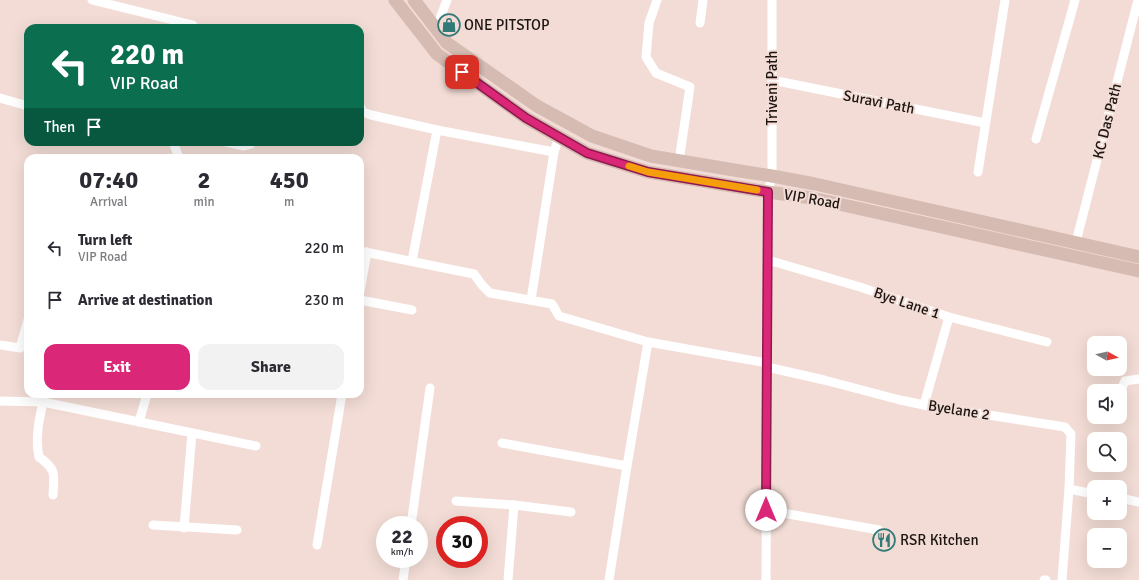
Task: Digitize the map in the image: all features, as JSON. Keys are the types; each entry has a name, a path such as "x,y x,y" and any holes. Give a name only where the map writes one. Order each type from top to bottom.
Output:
{"main road":[{"name":"VIP Road","path":"395,0 436,54 526,118 587,153 648,172 820,199 1139,271"},
{"name":"VIP Road","path":"414,0 447,42 537,106 592,136 651,156 772,176 1139,256"}],"street":[{"path":"92,0 189,24"},
{"path":"436,29 447,0"},
{"path":"657,0 649,23 646,57 656,73 690,87 679,161"},
{"path":"700,23 703,0"},
{"name":"Triveni Path","path":"766,580 768,192 772,176 772,0"},
{"path":"978,172 1005,0"},
{"path":"1036,139 1075,0"},
{"name":"KC Das Path","path":"1076,242 1138,0"},
{"name":"Suravi Path","path":"772,80 985,123"},
{"path":"0,98 24,105"},
{"path":"364,112 372,116 437,130 554,152"},
{"path":"412,261 437,130"},
{"path":"530,300 554,152 559,137"},
{"name":"Byelane 2","path":"364,252 474,274 490,293 552,304 559,316 648,342 767,365 924,405 1064,426 1071,434 1069,489 1062,580"},
{"name":"Bye Lane 1","path":"768,260 860,287 949,318 1047,342"},
{"path":"364,301 412,310"},
{"path":"924,405 949,318"},
{"path":"0,345 20,348 24,334"},
{"path":"609,580 648,342"},
{"path":"1124,384 1125,381 1139,379"},
{"path":"411,516 430,388"},
{"path":"139,422 146,398"},
{"path":"317,545 341,398"},
{"path":"0,401 43,402 256,446"},
{"path":"43,402 38,425 37,446 39,457 48,464 54,472 52,495"},
{"path":"184,528 192,433"},
{"path":"502,443 627,466"},
{"path":"1069,489 1087,493"},
{"path":"1127,499 1139,502"},
{"path":"456,501 514,505 571,512"},
{"path":"508,580 514,505"},
{"path":"766,510 879,530"},
{"path":"153,525 237,530"},
{"path":"403,580 405,568"}],"slow traffic":[{"path":"629,166 648,172 757,190"}],"place":[{"name":"ONE PITSTOP","path":"449,25"},
{"name":"RSR Kitchen","path":"884,540"}],"route":[{"path":"462,72 526,118 587,153 648,172 768,192 766,510"}]}
